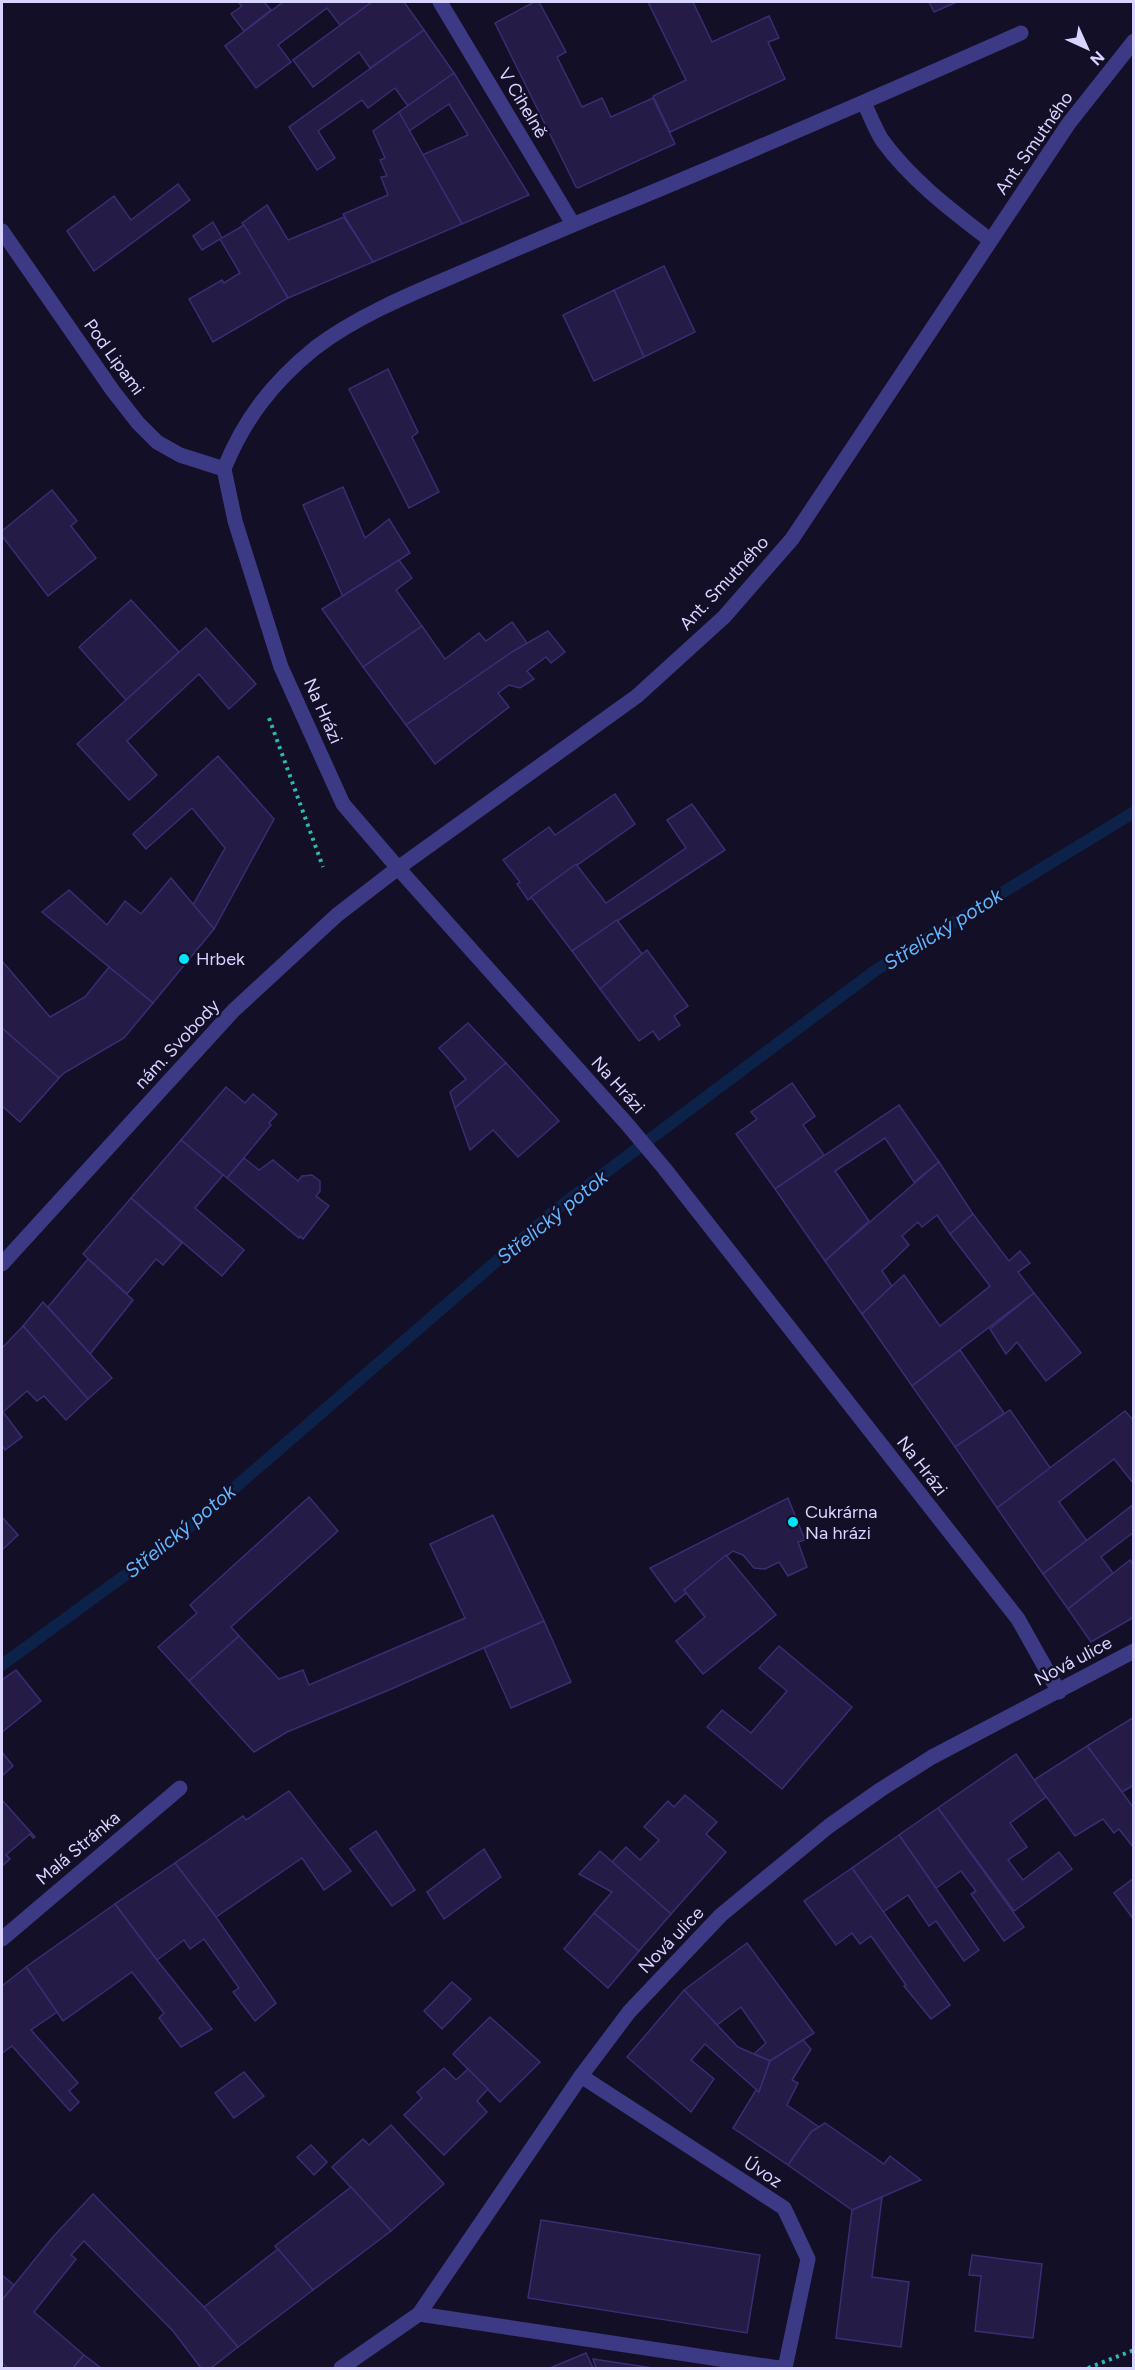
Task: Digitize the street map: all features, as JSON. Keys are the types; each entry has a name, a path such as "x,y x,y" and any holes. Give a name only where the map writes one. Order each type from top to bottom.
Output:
{"street":[{"name":"V Cihelně","path":"440,2 573,224"},
{"path":"224,469 236,439 257,406 284,376 316,347 359,321 404,297 864,103 1021,33"},
{"name":"Ant. Smutného","path":"398,868 637,696 724,617 792,539 1069,123 1134,41"},
{"path":"864,103 881,138 910,174 948,208 990,240"},
{"name":"Pod Lipami","path":"2,231 113,391 138,423 156,442 180,455 224,469"},
{"name":"Na Hrázi","path":"224,469 235,521 281,667 343,804 664,1168 1018,1619 1059,1692"},
{"name":"nám. Svobody","path":"2,1264 233,1011 337,915 398,868"},
{"name":"Nová ulice","path":"341,2368 419,2314 580,2076 629,2012 721,1915 830,1826 880,1790 932,1757 999,1720 1059,1692 1134,1651"},
{"name":"Malá Stránka","path":"2,1939 180,1788"},
{"name":"Úvoz","path":"580,2076 784,2208 808,2259 785,2368"},
{"path":"419,2314 779,2368"}],"path":[{"path":"1088,2368 1134,2350"}],"building":[{"path":"238,2 264,2 271,10 244,31 231,14 242,6"},
{"path":"283,2 372,2 340,25 327,8 278,45 291,62 256,88 225,46"},
{"path":"372,2 404,2 424,30 370,68 359,52 313,87 293,60"},
{"path":"534,2 539,2 566,52 557,57 582,107 602,98 611,117 653,98 675,144 576,187 495,23"},
{"path":"648,2 693,2 712,42 769,16 779,38 768,42 785,79 670,132 653,96 686,80"},
{"path":"929,2 957,2 934,12"},
{"path":"424,30 454,73 408,106 395,88 368,108 362,100 318,131 335,158 317,170 289,127"},
{"path":"454,73 529,195 462,224 422,155 468,135 449,104 409,131 399,112"},
{"path":"399,112 462,224 373,262 343,214 388,195 381,177 387,176 380,160 385,158 373,131"},
{"path":"178,184 190,200 94,271 67,231 114,196 131,220"},
{"path":"267,205 288,240 344,217 373,262 288,298 242,223"},
{"path":"213,222 222,238 244,225 288,298 213,342 189,299 222,280 224,283 240,273 220,239 202,250 193,236"},
{"path":"664,266 695,332 644,357 614,290"},
{"path":"614,290 644,357 594,381 563,315"},
{"path":"388,369 418,432 412,437 439,492 409,508 349,389"},
{"path":"343,487 365,538 389,519 410,553 343,597 303,505"},
{"path":"52,490 77,521 71,526 96,558 48,596 2,536 2,531"},
{"path":"399,560 412,578 396,590 422,626 363,667 322,609"},
{"path":"131,600 179,652 126,700 79,647"},
{"path":"512,622 527,643 406,725 363,667 422,626 445,659 479,633 486,641"},
{"path":"206,628 256,684 229,709 199,674 127,741 157,775 129,800 77,744"},
{"path":"548,631 565,652 551,663 546,657 527,671 534,679 520,688 509,685 498,693 509,707 435,764 406,725 512,652"},
{"path":"218,756 274,819 214,929 193,905 225,848 192,808 146,849 133,834"},
{"path":"615,794 635,824 528,900 517,884 520,882 503,860 549,827 555,835"},
{"path":"692,804 725,850 572,951 531,897 576,864 606,903 686,848 667,820"},
{"path":"171,878 214,929 153,1003 42,912 69,890 107,925 125,901 141,914"},
{"path":"617,920 642,954 600,989 572,951"},
{"path":"647,950 688,1006 674,1016 680,1025 659,1040 653,1031 639,1041 600,989"},
{"path":"2,961 50,1017 85,997 109,967 153,1003 124,1038 59,1078 2,1028"},
{"path":"468,1023 506,1063 455,1108 450,1092 466,1079 439,1048"},
{"path":"2,1028 59,1078 20,1122 2,1106"},
{"path":"506,1063 559,1121 518,1157 493,1130 470,1150 455,1108"},
{"path":"792,1083 815,1116 803,1125 824,1155 775,1189 736,1134 757,1119 751,1112"},
{"path":"226,1087 245,1103 253,1094 277,1114 269,1123 271,1125 227,1178 181,1140"},
{"path":"899,1105 939,1162 914,1182 885,1138 835,1171 869,1221 825,1261 775,1189"},
{"path":"181,1140 223,1175 195,1208 244,1250 222,1276 131,1198"},
{"path":"244,1158 259,1170 273,1160 298,1181 302,1176 312,1175 320,1181 320,1191 316,1196 329,1206 303,1239 227,1178"},
{"path":"939,1162 973,1214 950,1234 937,1215 922,1227 918,1222 902,1236 909,1245 882,1271 892,1286 862,1314 825,1261"},
{"path":"131,1198 182,1243 163,1265 156,1259 127,1294 83,1254"},
{"path":"973,1214 1009,1261 1020,1251 1030,1263 1018,1272 1034,1293 912,1386 862,1314 904,1275 940,1326 990,1286 950,1234"},
{"path":"88,1259 133,1300 90,1354 48,1307"},
{"path":"1034,1293 1081,1353 1046,1381 1017,1342 1006,1354 990,1329"},
{"path":"43,1302 112,1378 88,1399 23,1326"},
{"path":"23,1326 88,1399 66,1420 44,1396 37,1401 27,1391 3,1412 22,1437 5,1450 2,1445 2,1348"},
{"path":"960,1350 1004,1413 955,1447 912,1386"},
{"path":"1010,1410 1051,1469 997,1508 955,1447"},
{"path":"1125,1411 1134,1421 1134,1484 1114,1459 1059,1502 1087,1541 1043,1574 997,1508"},
{"path":"309,1497 338,1531 231,1627 239,1636 189,1681 158,1647 197,1613 190,1605"},
{"path":"788,1498 805,1540 798,1542 807,1567 788,1576 779,1562 765,1569 754,1568 743,1555 733,1551 684,1590 686,1593 675,1602 650,1568"},
{"path":"1134,1504 1134,1532 1101,1557 1113,1573 1068,1609 1043,1574"},
{"path":"493,1515 544,1621 389,1690 287,1732 254,1752 189,1681 239,1636 279,1679 303,1670 309,1685 465,1618 430,1544"},
{"path":"2,1517 18,1535 2,1550"},
{"path":"726,1555 776,1615 703,1674 676,1641 705,1617 684,1590"},
{"path":"1130,1560 1134,1565 1134,1617 1091,1642 1068,1609"},
{"path":"544,1621 571,1682 511,1708 484,1648"},
{"path":"779,1646 852,1707 782,1789 707,1727 722,1710 751,1733 787,1691 759,1668"},
{"path":"16,1670 41,1701 2,1732 2,1680"},
{"path":"1134,1717 1134,1785 1122,1792 1087,1746"},
{"path":"1087,1746 1134,1808 1134,1848 1119,1829 1114,1833 1103,1819 1075,1836 1034,1780"},
{"path":"2,1752 13,1766 3,1775 2,1773"},
{"path":"1016,1754 1046,1797 1010,1823 1027,1847 1008,1860 1023,1880 1059,1852 1072,1869 1014,1911 938,1808"},
{"path":"289,1791 351,1871 324,1890 302,1858 216,1917 175,1863 243,1816 246,1820"},
{"path":"685,1795 717,1822 706,1834 726,1852 671,1914 612,1862 626,1847 640,1860 659,1840 644,1827 668,1801 674,1807"},
{"path":"2,1800 35,1837 33,1838 30,1834 6,1855 10,1859 2,1866"},
{"path":"938,1808 1024,1927 1004,1941 971,1894 976,1891 961,1871 936,1888 899,1835"},
{"path":"376,1831 415,1890 392,1906 350,1849"},
{"path":"899,1835 979,1950 964,1961 936,1921 929,1926 908,1895 883,1912 852,1868"},
{"path":"484,1849 501,1877 444,1919 427,1892"},
{"path":"600,1851 671,1914 639,1951 594,1913 612,1892 579,1874"},
{"path":"175,1863 276,2003 255,2021 233,1992 239,1988 204,1939 190,1949 184,1940 157,1960 115,1904"},
{"path":"852,1868 950,2005 931,2019 904,1986 906,1985 871,1936 860,1944 852,1933 836,1945 804,1901"},
{"path":"1134,1878 1134,1920 1114,1893"},
{"path":"115,1904 212,2029 181,2047 159,2018 164,2013 132,1972 63,2021 26,1967"},
{"path":"594,1913 639,1951 608,1988 564,1949"},
{"path":"747,1943 814,2033 770,2061 754,2054 766,2043 741,2007 717,2025 684,1990"},
{"path":"26,1967 57,2012 31,2030 78,2083 69,2091 79,2102 70,2111 12,2046 2,2053 2,1986"},
{"path":"452,1982 471,1999 442,2029 424,2011"},
{"path":"684,1990 738,2047 770,2061 759,2092 705,2044 691,2060 714,2079 691,2112 627,2057"},
{"path":"490,2017 540,2062 500,2102 453,2054"},
{"path":"803,2040 811,2049 792,2080 798,2083 787,2105 819,2127 811,2132 788,2165 733,2128 756,2090 759,2092 770,2061"},
{"path":"444,2068 456,2080 468,2069 488,2089 477,2101 487,2112 444,2155 404,2115 422,2098 417,2092"},
{"path":"244,2072 264,2096 234,2118 215,2093"},
{"path":"825,2123 884,2164 890,2156 921,2180 852,2210 788,2165 811,2132"},
{"path":"391,2125 444,2184 391,2231 332,2167 363,2139 369,2145"},
{"path":"311,2145 327,2162 314,2175 297,2157"},
{"path":"351,2187 391,2231 313,2290 275,2246"},
{"path":"93,2194 204,2307 238,2347 211,2368 201,2368 173,2331 84,2241 71,2255 76,2259 34,2312 84,2355 73,2368 8,2368 2,2363 2,2300 52,2238"},
{"path":"882,2197 872,2277 909,2282 901,2347 836,2338 852,2210"},
{"path":"541,2220 760,2255 747,2333 528,2298"},
{"path":"278,2249 313,2290 238,2347 204,2307"},
{"path":"972,2255 1042,2264 1033,2338 975,2331 981,2276 969,2275"},
{"path":"2,2275 14,2285 2,2300"},
{"path":"586,2353 593,2368 550,2368"},
{"path":"84,2355 101,2368 73,2368"},
{"path":"593,2359 653,2368 596,2368"}],"waterway":[{"name":"Střelický potok","path":"2,1665 180,1535 558,1208 876,970 1134,812"}],"place":[{"name":"Hrbek","path":"184,959"},
{"name":"Cukrárna Na hrázi","path":"793,1522"}]}
